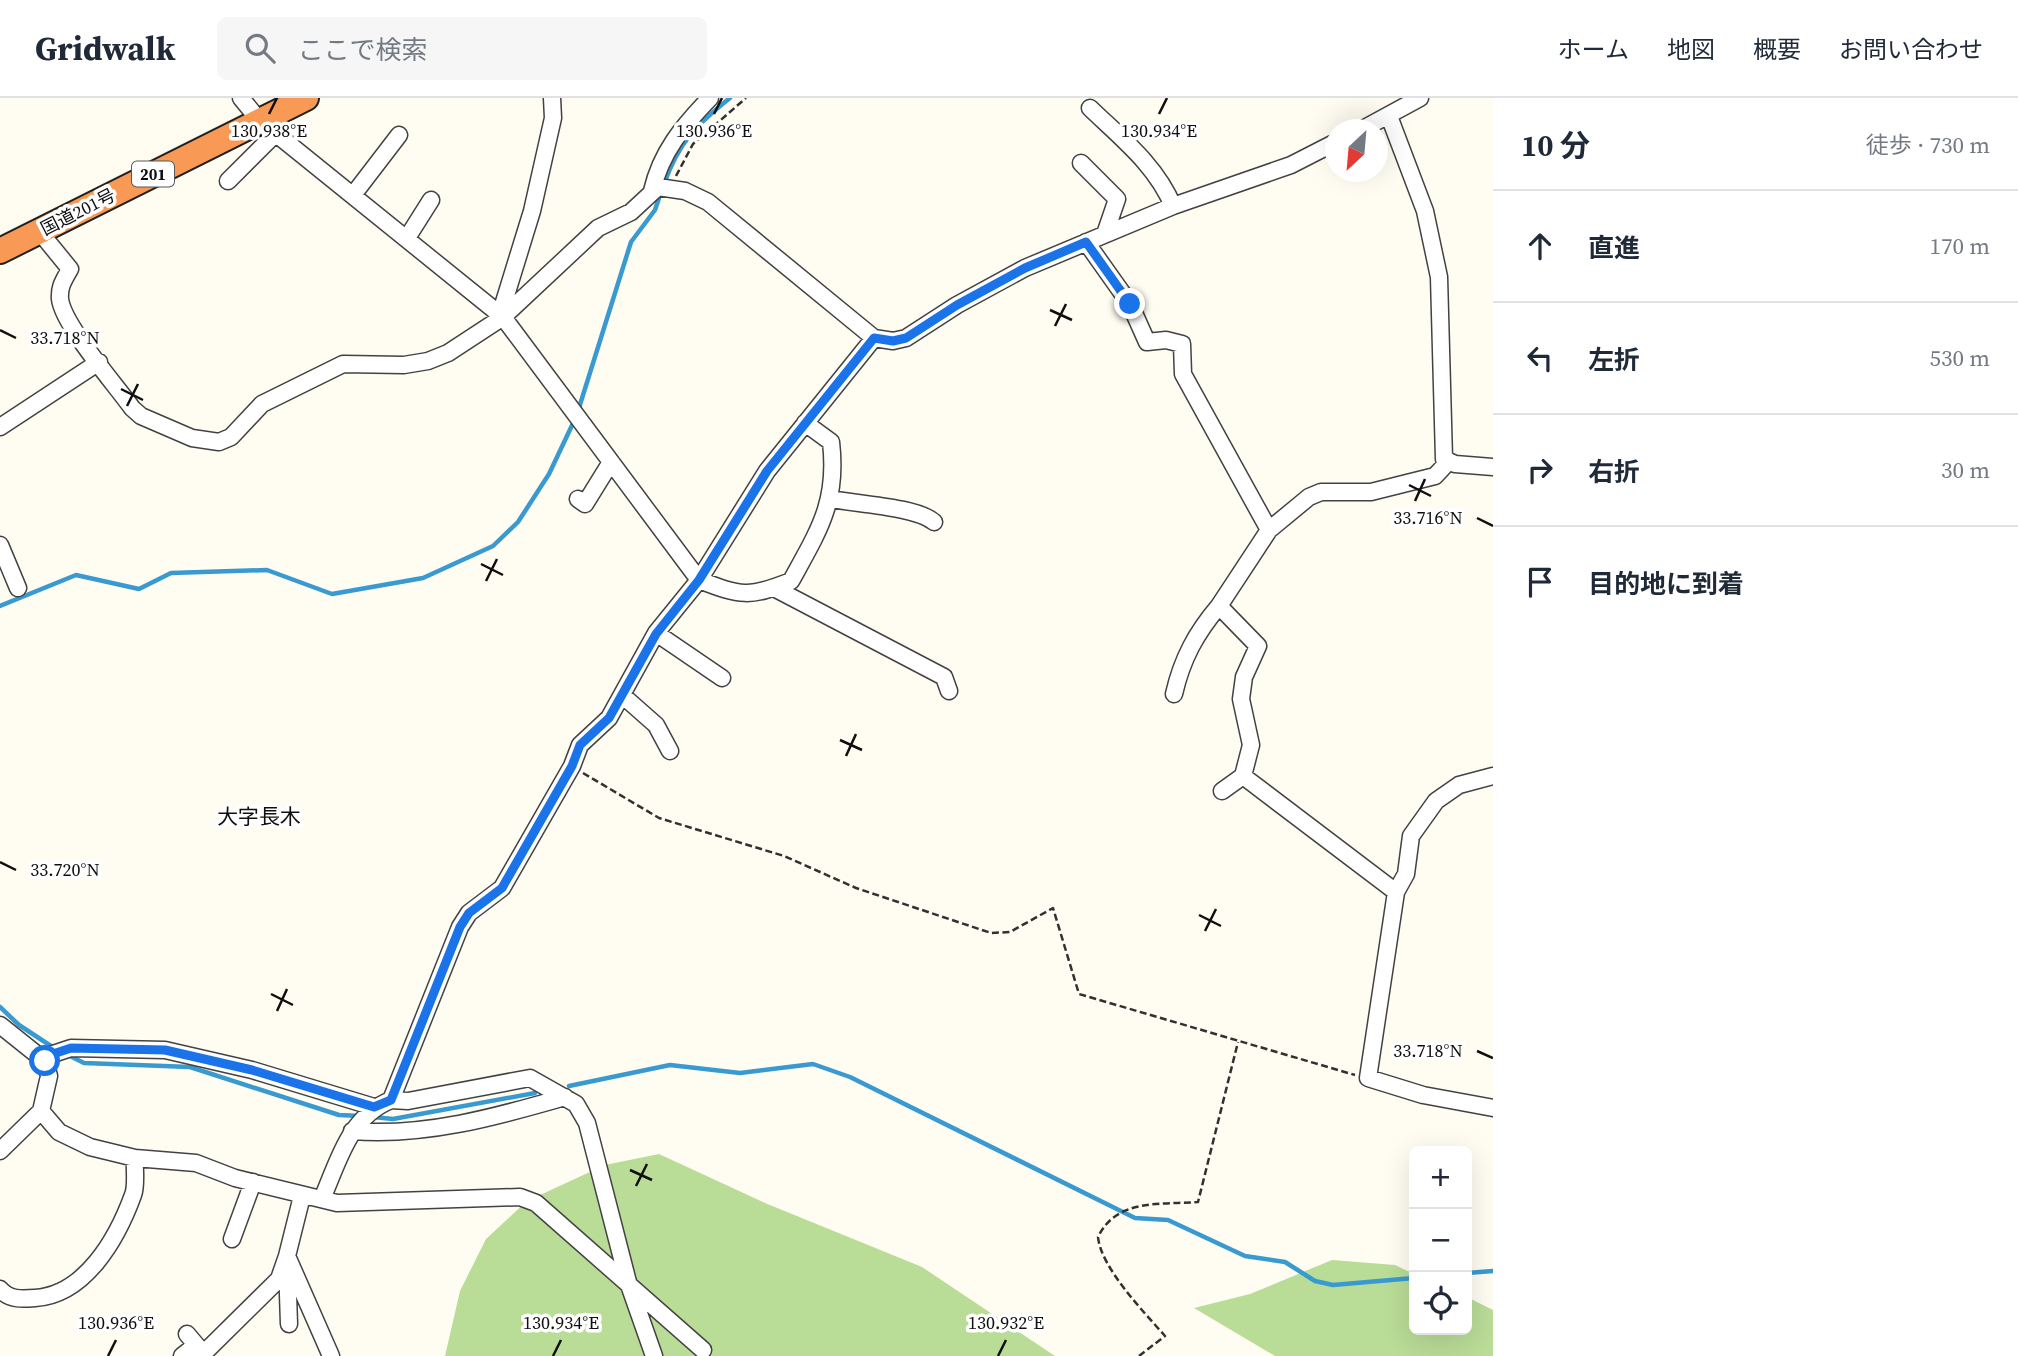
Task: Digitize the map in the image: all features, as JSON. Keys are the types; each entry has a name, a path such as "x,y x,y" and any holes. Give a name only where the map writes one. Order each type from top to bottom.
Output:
{"highway":[{"name":"国道201号","path":"0,251 267,126 306,98"}],"street":[{"path":"241,98 267,126 501,316 699,580 734,593 758,595 791,581 831,499 834,472 831,442 806,423"},
{"path":"501,316 532,211 553,118 552,98"},
{"path":"664,189 662,160 677,133 710,98"},
{"path":"1383,119 1420,98"},
{"path":"1090,108 1151,166 1164,185 1173,206"},
{"path":"1389,116 1425,211 1439,277 1444,459 1493,467"},
{"path":"228,181 267,126"},
{"path":"353,195 399,135"},
{"path":"664,189 708,202 874,338 893,341 906,338 957,305 1025,268 1173,206 1291,165 1325,147"},
{"path":"1081,163 1116,200 1105,234"},
{"path":"39,231 70,269 60,285 61,302 69,322 132,408 141,416 192,438 219,442 231,437 262,404 344,364 404,365 428,361 448,353 501,316 598,228 631,212 664,189"},
{"path":"407,238 431,200"},
{"path":"1086,242 1130,304 1147,342 1167,340 1182,344 1183,374 1269,530"},
{"path":"391,1100 460,927 469,913 502,888 572,766 580,745 609,718 656,634 699,580 767,471 874,338"},
{"path":"0,427 99,362"},
{"path":"1174,694 1179,669 1196,633 1219,606 1269,530 1309,497 1321,492 1371,492 1435,475 1449,461"},
{"path":"578,499 585,504 611,462"},
{"path":"831,499 879,508 918,511 934,522"},
{"path":"0,545 18,588"},
{"path":"774,588 944,677 949,691"},
{"path":"1219,606 1258,646 1244,677 1241,699 1251,745 1243,776 1222,791"},
{"path":"656,634 722,678"},
{"path":"622,695 656,725 670,751"},
{"path":"1243,776 1396,892"},
{"path":"1493,776 1459,785 1436,801 1410,836 1406,874 1396,892 1368,1078 1423,1095 1493,1108"},
{"path":"0,1025 48,1058"},
{"path":"48,1058 71,1048 165,1050 252,1070 373,1108"},
{"path":"0,1151 41,1111 49,1076 48,1058"},
{"path":"323,1199 355,1128 373,1108 391,1100 408,1101 530,1078 576,1104 587,1123 628,1282 654,1356"},
{"path":"355,1128 400,1132 492,1118 565,1097"},
{"path":"41,1111 59,1132 90,1147 135,1158 196,1163 302,1196 337,1203 501,1195 520,1197 536,1203 703,1350"},
{"path":"0,1289 5,1295 20,1299 53,1297 81,1281 110,1241 134,1193 135,1158"},
{"path":"232,1239 253,1182"},
{"path":"182,1356 279,1279 302,1196"},
{"path":"287,1256 289,1324"},
{"path":"287,1256 331,1356"}],"path":[{"path":"664,189 693,144 746,98"},
{"path":"572,766 659,818 784,856 856,888 991,933 1010,932 1053,908 1079,994 1368,1078"},
{"path":"1139,1356 1165,1336 1139,1306 1104,1256 1098,1237 1105,1221 1118,1212 1137,1206 1198,1202 1238,1042"}],"green space":[{"path":"659,1154 765,1203 922,1267 1055,1356 445,1356 460,1291 486,1239 527,1201 605,1165"},
{"path":"1332,1260 1395,1265 1409,1272 1409,1335 1472,1335 1472,1300 1493,1310 1493,1356 1275,1356 1194,1308 1250,1294"}],"waterway":[{"path":"664,184 690,135 730,98"},
{"path":"578,411 631,242 655,210 661,192"},
{"path":"0,606 76,575 139,589 171,573 267,570 332,594 423,578 493,546 518,522 549,474 575,419"},
{"path":"0,1007 19,1025 54,1048"},
{"path":"68,1055 84,1063 190,1067 339,1115 361,1116"},
{"path":"569,1086 670,1065 740,1073 813,1064 850,1077 1135,1218 1168,1220 1245,1256 1285,1262 1315,1281 1333,1285 1409,1278"},
{"path":"373,1117 393,1119 535,1093"},
{"path":"1472,1273 1493,1271"}],"district":[{"name":"大字長木","path":"259,817"}],"route":[{"path":"45,1061 50,1055 71,1048 165,1050 252,1070 374,1107 391,1100 460,927 469,913 502,888 572,766 580,745 609,718 656,634 699,580 767,471 874,338 893,341 906,338 957,305 1025,268 1086,242 1130,304"}]}
